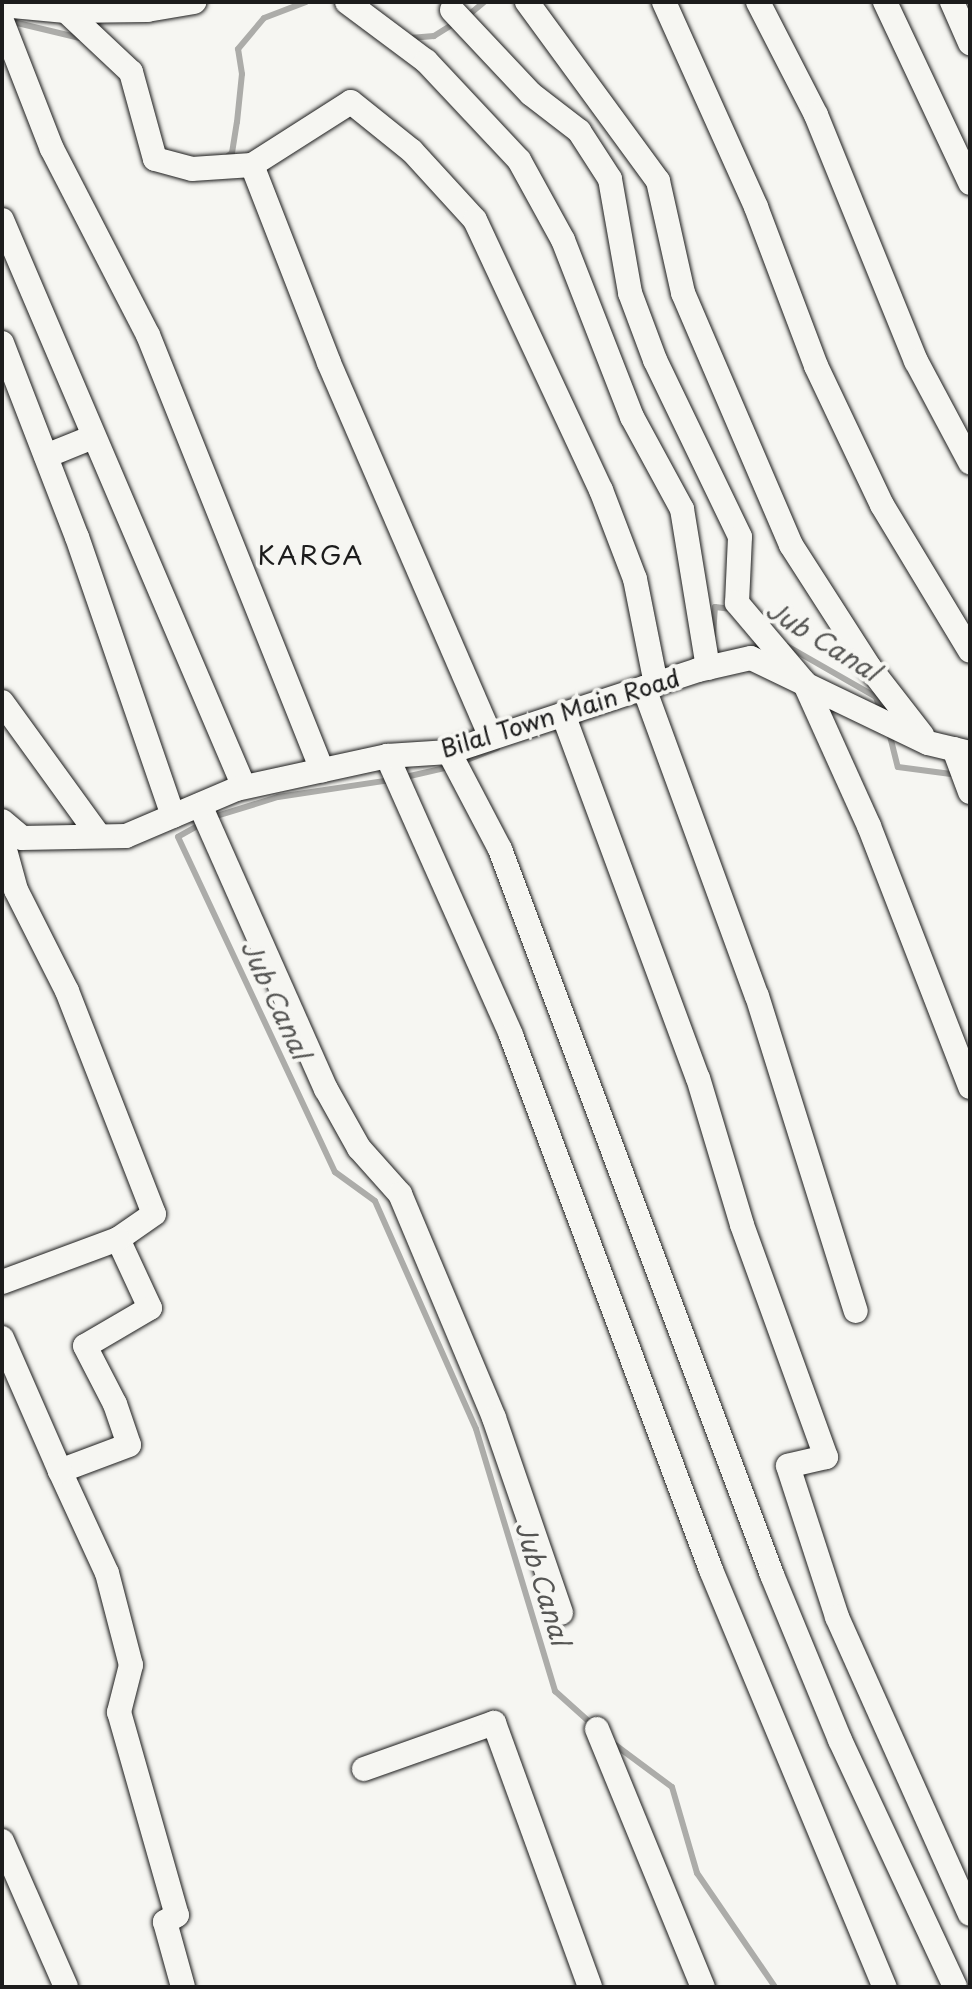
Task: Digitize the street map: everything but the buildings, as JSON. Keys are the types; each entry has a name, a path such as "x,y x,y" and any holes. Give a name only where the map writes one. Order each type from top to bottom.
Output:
{"street":[{"path":"2,5 147,10 194,2"},
{"path":"347,2 426,61 519,160 563,240 632,417 682,509 708,668"},
{"path":"527,2 658,181 683,293 791,545 870,668 928,743"},
{"path":"664,2 756,207 816,366 882,505 970,651"},
{"path":"758,2 816,115 916,361 970,462"},
{"path":"885,2 970,183"},
{"path":"952,2 970,43"},
{"path":"65,6 131,72 155,159 192,169 252,165 351,102 412,151 475,220 541,353 635,579 650,686 757,996 856,1311"},
{"path":"452,10 531,94 579,131 610,179 630,293 655,360 740,537 737,603 804,682 869,826 970,1087"},
{"path":"2,21 52,149 148,335 322,771"},
{"path":"252,165 329,363 419,561 491,738"},
{"path":"2,220 244,787"},
{"path":"2,343 46,456 173,816"},
{"path":"46,456 93,437"},
{"name":"Bilal Town Main Road","path":"2,821 22,838 126,836 244,787 387,756 449,752 650,686 751,658 928,743 962,751"},
{"path":"2,702 99,836"},
{"path":"563,714 698,1078 742,1225 826,1457 788,1466 837,1617 970,1914"},
{"path":"962,751 970,792"},
{"path":"449,752 500,849 772,1575 840,1740 955,1987"},
{"path":"387,756 511,1035 711,1570 885,1987"},
{"path":"200,805 326,1089 359,1148 400,1194 494,1418 561,1613"},
{"path":"2,839 16,890 67,991 154,1214 118,1239 2,1282"},
{"path":"60,1471 129,1445 115,1404 85,1346 150,1308 118,1239"},
{"path":"2,1338 107,1573 131,1665 119,1712 177,1915 165,1922 183,1987"},
{"path":"364,1769 494,1723 590,1987"},
{"path":"597,1729 703,1987"},
{"path":"2,1841 66,1987"}],"waterway":[{"path":"224,159 232,153 237,122 242,74 238,49 264,18 306,2"},
{"path":"465,18 484,2"},
{"path":"9,21 80,38"},
{"path":"410,38 434,36 455,23"},
{"name":"Jub Canal","path":"713,635 715,607 732,609"},
{"name":"Jub Canal","path":"787,646 876,697 882,714"},
{"name":"Jub Canal","path":"889,732 898,767 958,775"},
{"name":"Jub Canal","path":"459,763 497,748"},
{"name":"Jub Canal","path":"401,778 449,767"},
{"name":"Jub Canal","path":"210,818 278,797 390,780"},
{"name":"Jub Canal","path":"201,824 178,837 335,1172 375,1201 476,1429 555,1691 594,1726"},
{"name":"Jub Canal","path":"614,1744 672,1787 697,1873 775,1987"}],"district":[{"name":"KARGA","path":"311,555"}]}
